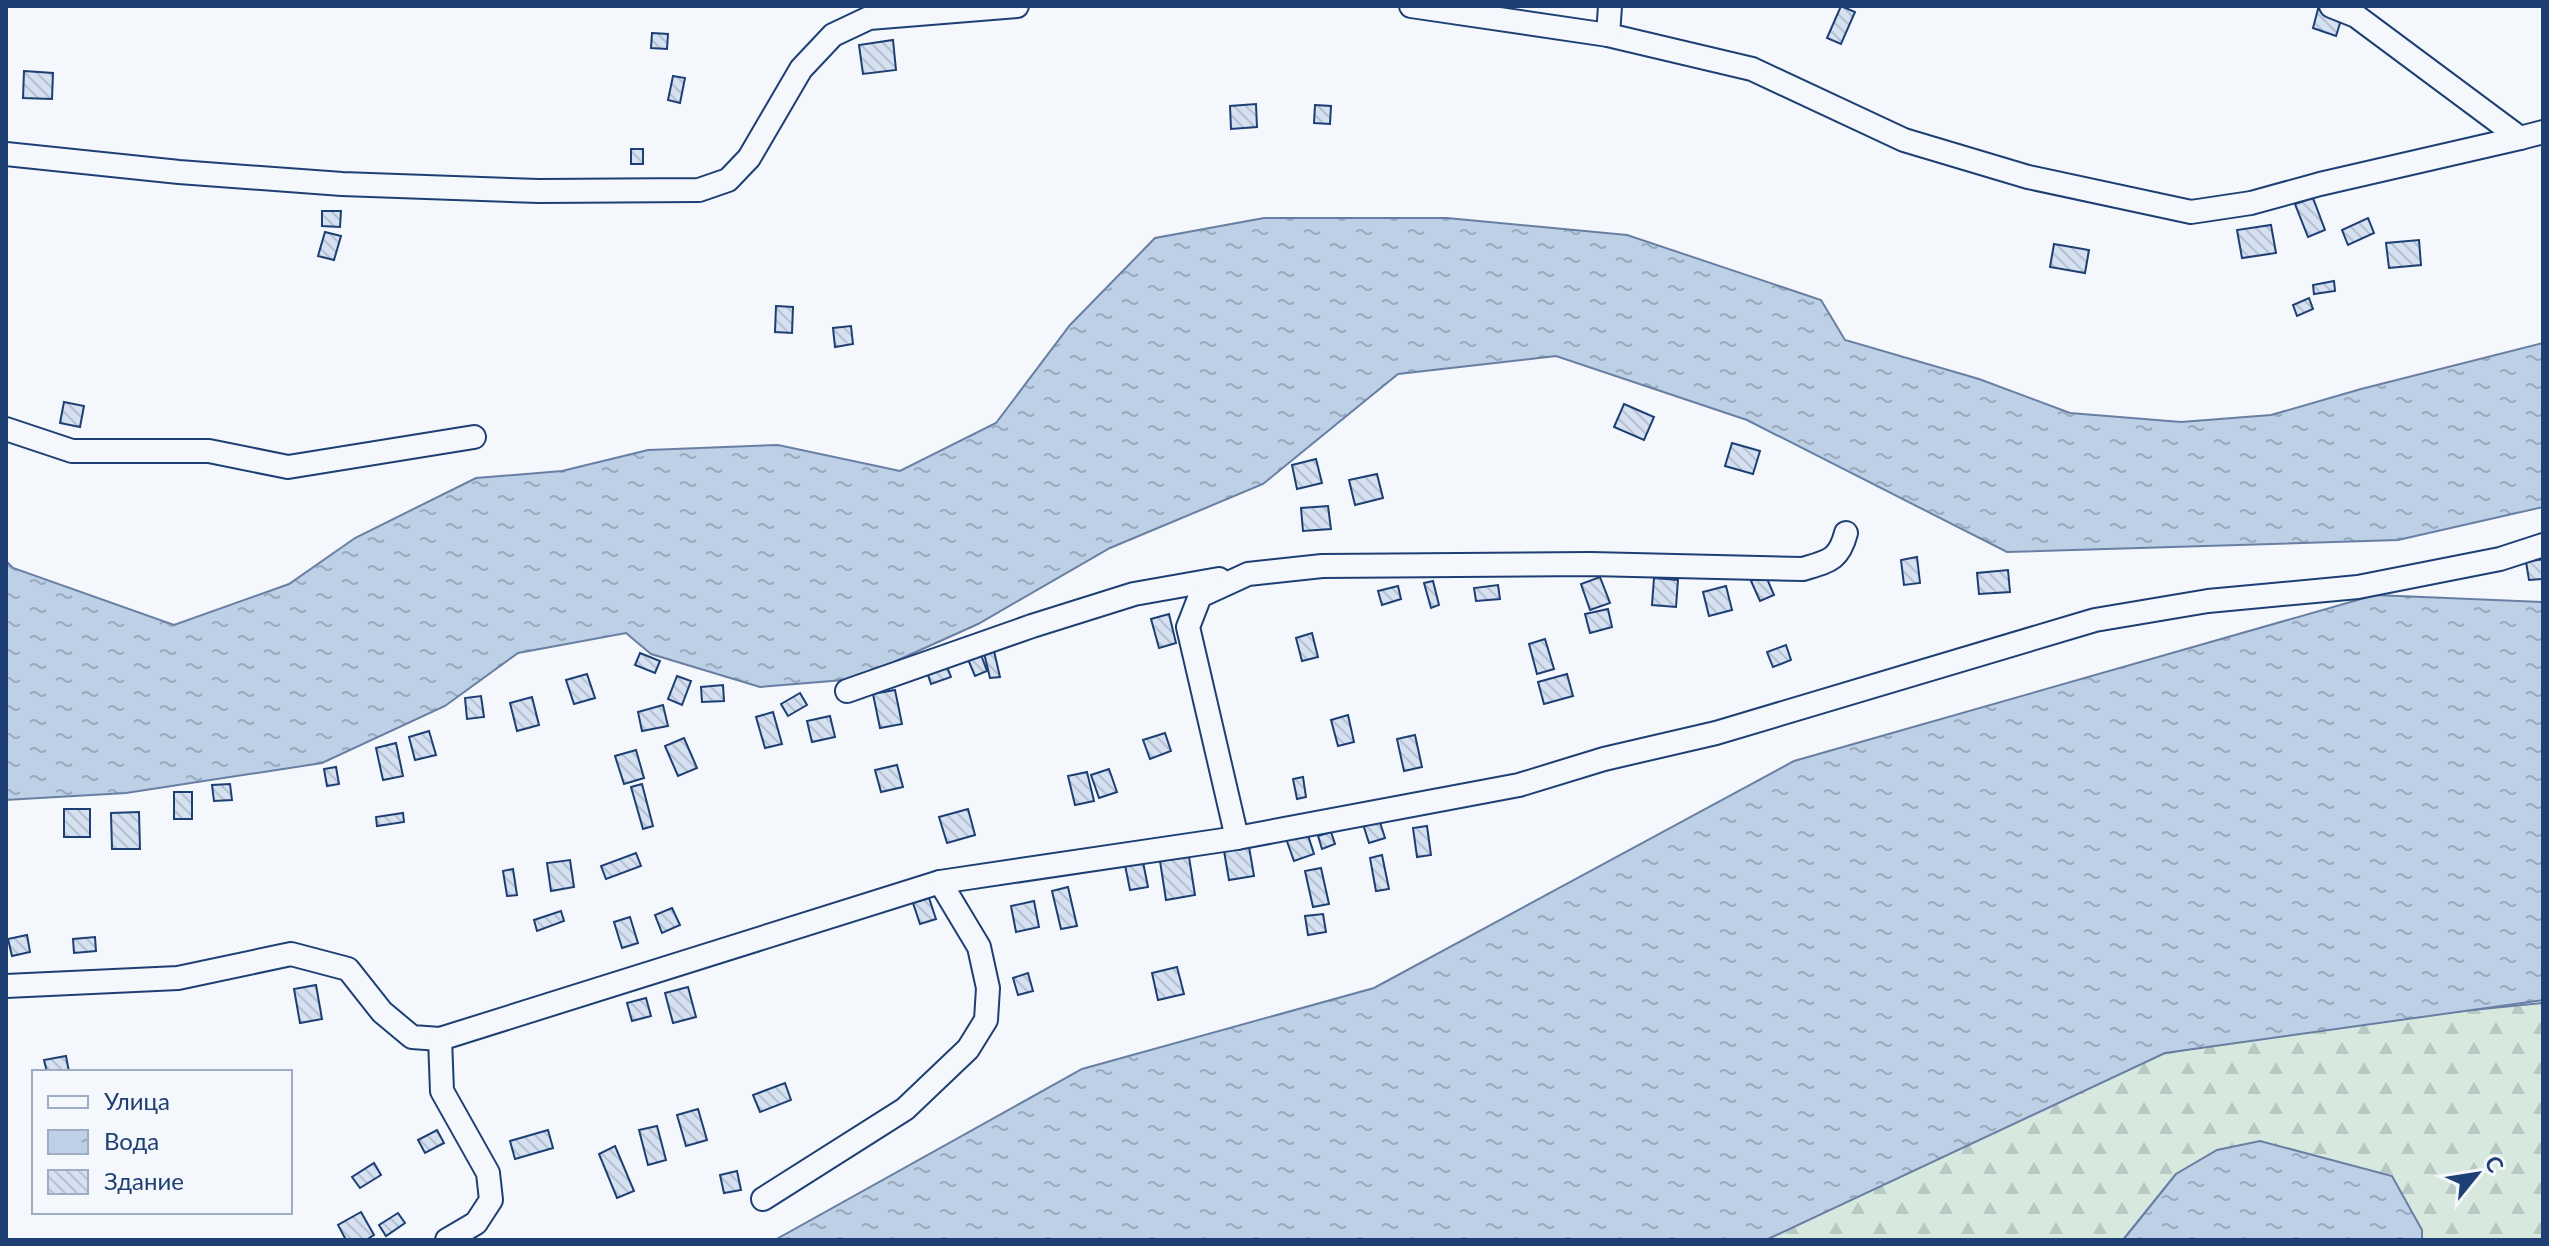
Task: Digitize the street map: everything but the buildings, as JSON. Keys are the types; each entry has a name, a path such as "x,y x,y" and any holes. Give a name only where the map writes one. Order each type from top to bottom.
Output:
{"street":[{"path":"6,154 179,172 342,184 539,191 699,190 728,180 749,158 801,69 833,35 869,18 1017,6"},
{"path":"1411,6 1608,35 1752,69 1904,140 2028,177 2191,212 2251,203 2543,132"},
{"path":"1608,35 1610,6"},
{"path":"2331,6 2356,16 2520,138"},
{"path":"6,429 72,451 209,451 288,467 474,437"},
{"path":"847,691 1134,594 1248,574 1353,565 1591,564 1803,569 1830,560 1842,551 1846,533"},
{"path":"6,986 178,978 291,954 348,969 382,1012 412,1037 440,1039 940,882 1237,838 1519,785 1604,759 1716,733 2095,620 2208,601 2358,587 2500,559 2543,545"},
{"path":"1237,838 1188,627 1200,596 1248,574"},
{"path":"763,1199 905,1109 968,1049 986,1020 988,988 979,947 940,882"},
{"path":"440,1039 442,1091 488,1173 491,1200 476,1223 447,1240"}],"green space":[{"path":"2543,1003 2543,1240 2422,1240 2422,1230 2176,1174 2123,1240 1589,1240 2165,1053 2373,1020"}],"water":[{"path":"1264,218 1447,218 1627,235 1821,300 1845,340 1979,379 2070,413 2181,422 2271,415 2543,343 2543,507 2398,540 2007,552 1747,420 1556,356 1398,374 1263,484 1110,548 978,624 856,679 760,687 651,654 626,633 518,653 445,706 322,763 126,793 6,800 6,561 13,568 174,625 289,584 355,538 476,478 562,471 648,450 778,445 900,471 996,423 1070,325 1155,238"},
{"path":"2375,595 2543,602 2543,1000 2165,1053 1766,1240 775,1240 1082,1069 1374,988 1794,761"},
{"path":"2260,1141 2392,1176 2422,1230 2422,1240 2123,1240 2176,1174 2217,1150"}]}
